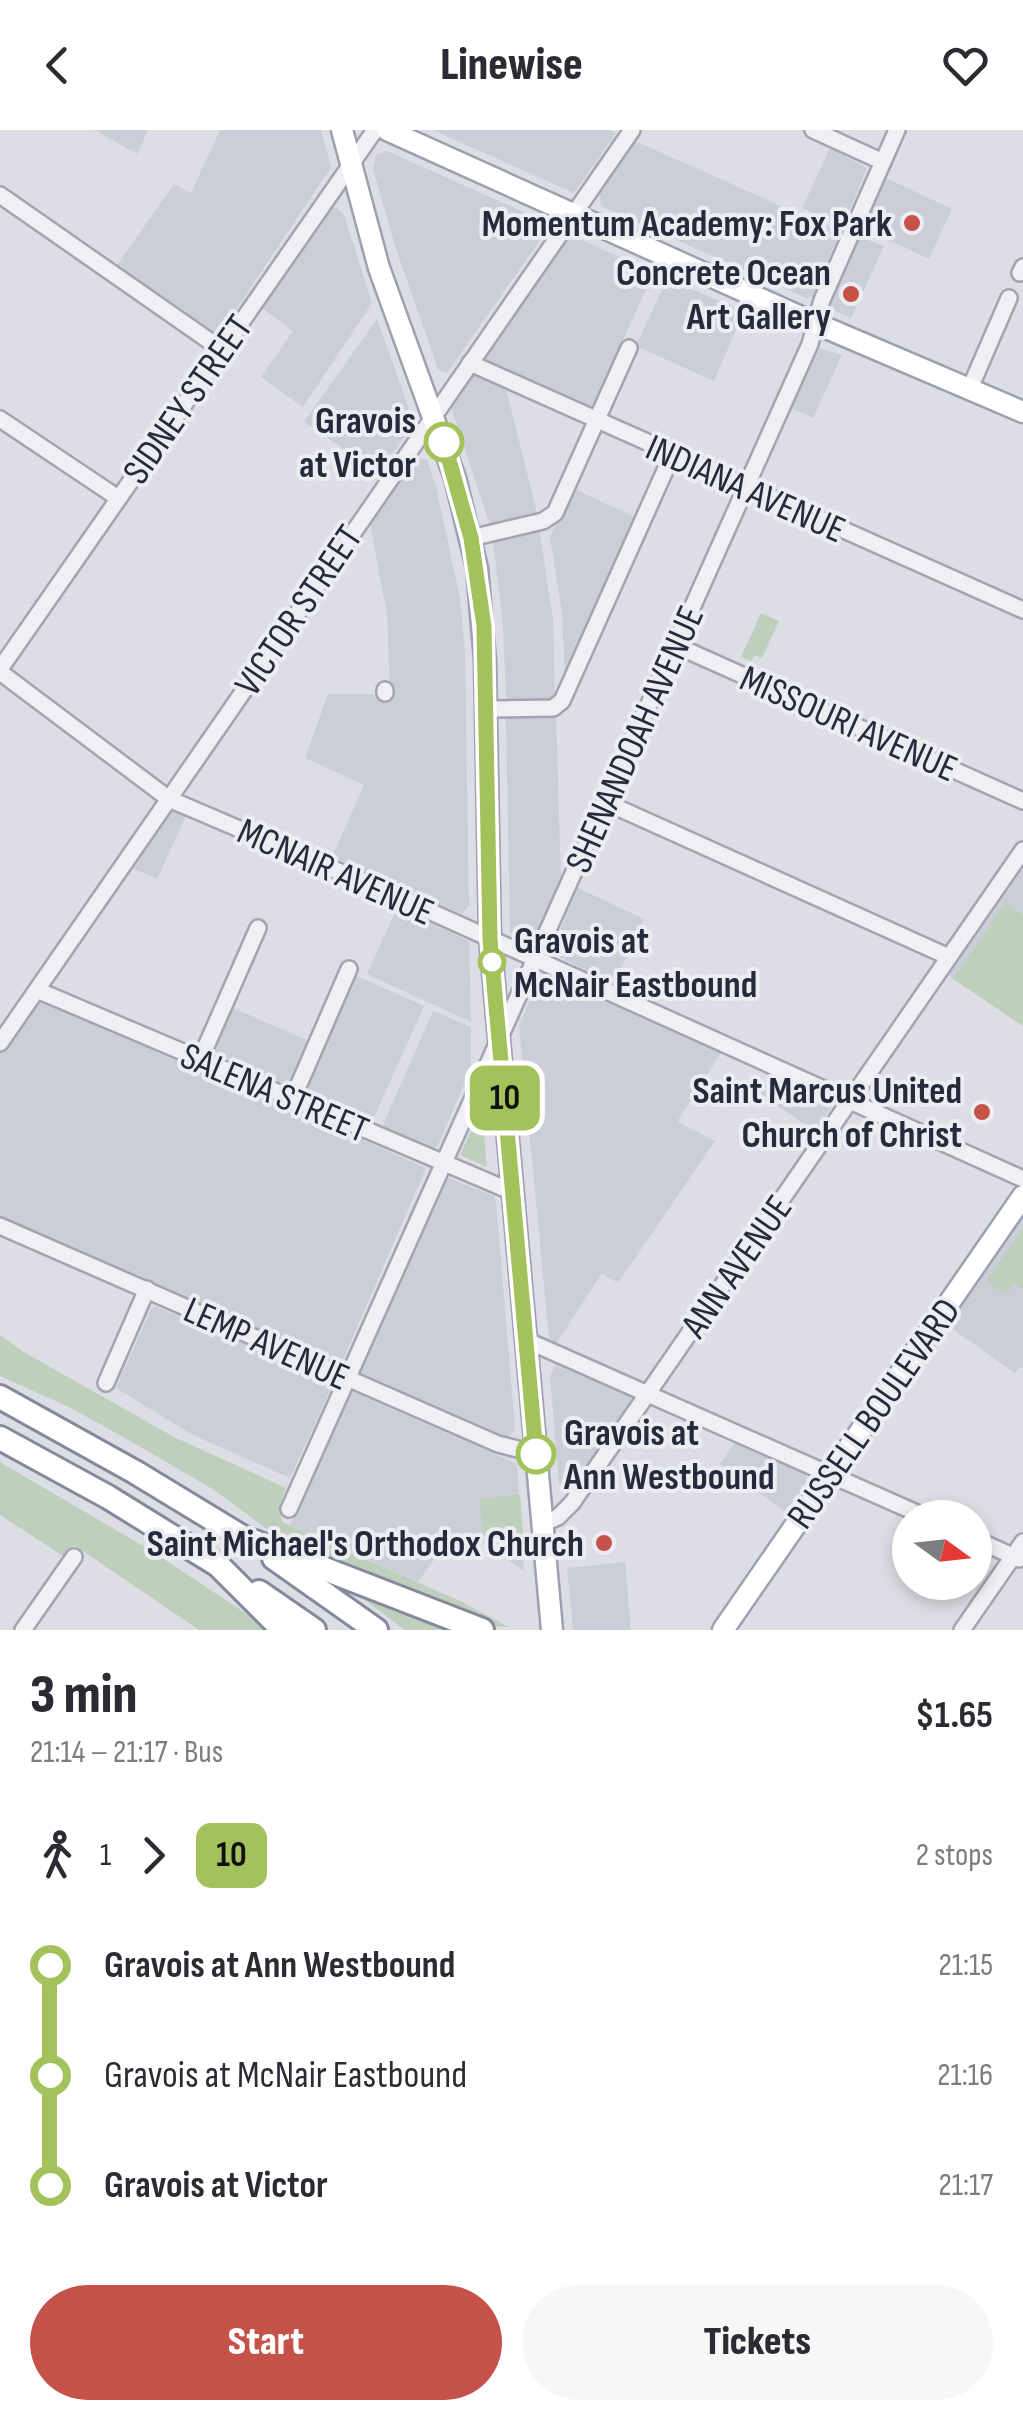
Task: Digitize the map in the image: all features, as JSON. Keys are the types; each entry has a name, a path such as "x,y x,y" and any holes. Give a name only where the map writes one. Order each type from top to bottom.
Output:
{"highway":[{"path":"0,1396 242,1538 376,1630"},
{"path":"0,1438 108,1497 314,1630"},
{"path":"242,1538 482,1630"},
{"path":"218,1565 283,1630"}],"main road":[{"path":"342,130 376,258 433,416 471,538 484,626 490,939 552,1630"},
{"path":"387,130 1023,412"},
{"name":"RUSSELL BOULEVARD","path":"722,1630 1023,1196"}],"street":[{"name":"SIDNEY STREET","path":"0,671 7,645 118,498 375,130"},
{"name":"VICTOR STREET","path":"0,1042 632,130"},
{"path":"813,130 883,162"},
{"name":"SHENANDOAH AVENUE","path":"289,1509 745,488 897,130"},
{"path":"0,195 220,349"},
{"path":"970,388 1009,298"},
{"path":"471,538 543,522 555,513 629,348"},
{"name":"INDIANA AVENUE","path":"470,362 1023,610"},
{"path":"0,419 118,498"},
{"path":"486,709 558,705 672,455"},
{"name":"MISSOURI AVENUE","path":"674,645 1023,801"},
{"name":"MCNAIR AVENUE","path":"0,671 169,798 1023,1179"},
{"path":"605,802 949,957"},
{"name":"ANN AVENUE","path":"542,1524 558,1517 572,1503 1023,850"},
{"path":"200,1060 258,928"},
{"path":"293,1098 350,969"},
{"name":"SALENA STREET","path":"36,990 515,1193"},
{"name":"LEMP AVENUE","path":"0,1226 508,1448 536,1454"},
{"path":"106,1382 146,1288"},
{"path":"528,1341 892,1502"},
{"path":"962,1630 1020,1553 992,1544"},
{"path":"23,1630 74,1558"}],"shaded area":[{"path":"95,130 148,130 137,154"},
{"path":"220,130 321,130 331,167 229,325 214,332 117,265 174,184 191,193"},
{"path":"433,130 609,130 616,133 574,193"},
{"path":"635,141 840,232 813,296 806,298 601,206 599,193"},
{"path":"830,148 867,168 843,226 802,208"},
{"path":"387,151 548,223 549,227 447,373 438,369 373,169 376,155"},
{"path":"886,178 952,209 929,259 863,228"},
{"path":"336,207 344,215 372,303 303,407 261,377 293,331 259,306 328,210"},
{"path":"570,235 654,272 591,410 484,360"},
{"path":"860,237 884,246 851,318 835,311 830,304"},
{"path":"667,279 744,311 714,381 636,346"},
{"path":"377,319 414,423 379,473 304,422"},
{"path":"819,348 842,355 813,418 791,408"},
{"path":"475,372 505,385 538,517 490,525 451,407"},
{"path":"416,457 427,460 436,486 460,598 465,655 469,905 462,914 332,857 364,785 305,758 328,694 390,694 387,615 369,518"},
{"path":"572,488 635,517 565,676 562,613 550,538"},
{"path":"539,528 553,619 555,702 510,703 506,696 493,542 494,538"},
{"path":"556,712 561,882 529,944 510,933 506,718"},
{"path":"168,808 187,814 157,879 128,866"},
{"path":"1023,866 1023,1026 948,975"},
{"path":"578,888 644,919 614,984 551,953"},
{"path":"397,908 469,941 471,1022 367,974"},
{"path":"542,974 721,1053 677,1122 715,1141 618,1283 602,1273 556,1344 549,1338 519,1025"},
{"path":"357,976 424,1006 372,1122 312,1096 306,1088"},
{"path":"42,998 426,1168 342,1362 335,1364 0,1216 0,1051 35,1001"},
{"path":"233,1008 309,1041 291,1082 283,1083 217,1054 215,1046"},
{"path":"433,1011 471,1027 471,1068 438,1145 433,1148 382,1127"},
{"path":"771,1076 832,1105 816,1132 759,1093"},
{"path":"446,1177 494,1196 496,1201 515,1429 509,1437 361,1373"},
{"path":"1023,1215 1023,1368 1015,1373 948,1326"},
{"path":"155,1306 328,1380 330,1391 290,1478 191,1434 116,1388"},
{"path":"555,1365 628,1394 632,1400 568,1490 559,1483 550,1377"},
{"path":"353,1392 517,1464 524,1571 481,1541 471,1555 448,1540 418,1582 290,1525 347,1394"},
{"path":"736,1441 806,1473 807,1482 785,1512 720,1464"},
{"path":"625,1562 631,1630 573,1630 567,1568"}],"green space":[{"path":"761,613 779,621 762,658 755,655 751,661 741,657"},
{"path":"1006,902 1023,915 1023,1026 953,979"},
{"path":"482,1112 487,1167 460,1155"},
{"path":"1023,1228 1023,1290 1014,1283 1006,1295 986,1281"},
{"path":"0,1335 174,1437 286,1488 280,1504 282,1522 460,1601 509,1627 488,1626 287,1544 214,1490 139,1446 71,1408 0,1376"},
{"path":"0,1462 150,1550 271,1630 199,1630 74,1545 63,1556 0,1515"},
{"path":"520,1494 525,1557 522,1560 482,1532 480,1499"},
{"path":"342,1583 469,1630 405,1630"}],"bus line":[{"name":"10","path":"444,442 471,538 484,626 490,939 536,1454"}],"place":[{"name":"Momentum Academy: Fox Park","path":"912,223"},
{"name":"Concrete Ocean Art Gallery","path":"851,294"},
{"name":"Gravois at Victor","path":"444,442"},
{"name":"Gravois at McNair Eastbound","path":"492,962"},
{"name":"Saint Marcus United Church of Christ","path":"982,1112"},
{"name":"Gravois at Ann Westbound","path":"536,1454"},
{"name":"Saint Michael's Orthodox Church","path":"604,1543"}]}
